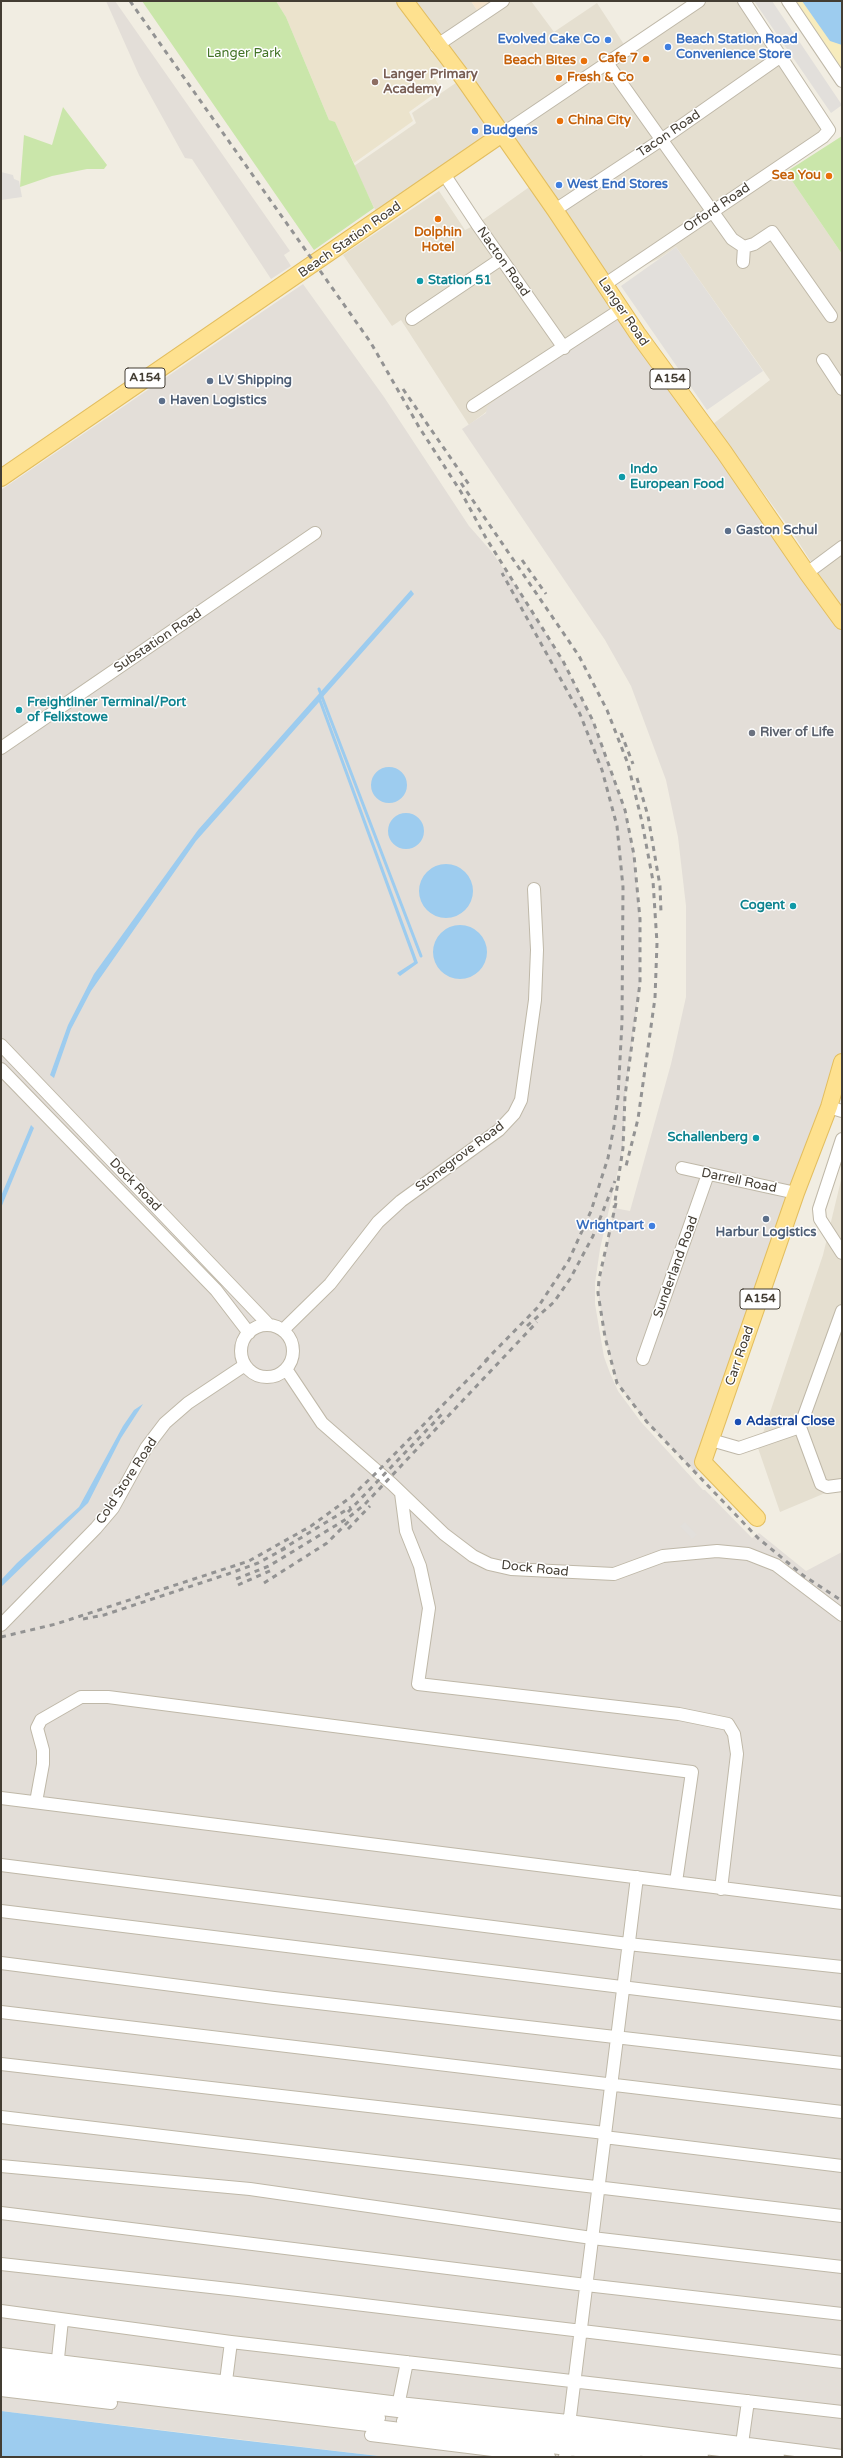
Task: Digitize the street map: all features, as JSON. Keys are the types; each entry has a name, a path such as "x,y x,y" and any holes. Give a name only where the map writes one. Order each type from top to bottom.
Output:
{"main road":[{"name":"Langer Road","path":"405,1 436,46 463,78 555,210 620,310 728,458 842,621"},
{"name":"Beach Station Road","path":"1,478 502,134"},
{"name":"Carr Road","path":"757,1518 703,1462 796,1193 835,1109 842,1062"}],"street":[{"path":"436,46 503,1"},
{"name":"Beach Station Road","path":"502,134 699,1"},
{"path":"744,1 781,56"},
{"path":"788,1 842,81"},
{"name":"Orford Road","path":"604,285 711,211 823,137 829,130 781,56"},
{"name":"Tacon Road","path":"555,210 661,140 781,56"},
{"path":"607,63 732,240 744,247 754,244 772,232 831,316"},
{"name":"Nacton Road","path":"444,174 501,259 564,348"},
{"path":"743,262 744,247"},
{"path":"412,319 501,259"},
{"path":"473,406 620,310"},
{"path":"823,360 842,388"},
{"name":"Substation Road","path":"1,748 315,533"},
{"path":"807,573 842,547"},
{"name":"Stonegrove Road","path":"283,1330 330,1284 378,1222 401,1201 498,1130 514,1114 521,1100 534,1000 537,950 534,889"},
{"name":"Dock Road","path":"1,1045 269,1325"},
{"name":"Dock Road","path":"1,1069 216,1290 249,1333"},
{"path":"842,1139 819,1209 820,1219 842,1253"},
{"name":"Darrell Road","path":"682,1168 796,1193"},
{"name":"Sunderland Road","path":"643,1359 708,1174"},
{"path":"842,1311 800,1427 821,1484 827,1487 842,1485"},
{"path":"269,1325 283,1330 289,1337 293,1348 292,1357 286,1369 270,1377 257,1376 245,1365 241,1348 249,1333 256,1327 269,1325"},
{"name":"Cold Store Road","path":"1,1625 96,1528 113,1508 146,1448 165,1423 188,1403 245,1365"},
{"name":"Dock Road","path":"286,1369 322,1424 401,1493 444,1534 473,1556 489,1564 511,1569 614,1574 663,1556 717,1551 748,1554 776,1565 842,1615"},
{"path":"711,1440 739,1448 800,1427"},
{"path":"401,1493 406,1531 420,1566 428,1608 418,1684 679,1714 728,1724 734,1734 737,1754 721,1889"},
{"path":"36,1802 43,1764 43,1750 37,1728 41,1720 81,1697 108,1697 692,1772 676,1882"},
{"path":"1,1798 842,1903"},
{"path":"1,1865 628,1944 842,1967"},
{"path":"566,2439 637,1877"},
{"path":"1,1911 842,2014"},
{"path":"1,1963 274,1998 842,2063"},
{"path":"1,2012 842,2112"},
{"path":"1,2064 605,2135 842,2166"},
{"path":"1,2118 598,2186 842,2216"},
{"path":"1,2166 250,2189 592,2238 842,2267"},
{"path":"1,2213 586,2285 842,2314"},
{"path":"1,2264 238,2290 580,2332 842,2362"},
{"path":"1,2311 231,2342 574,2380 842,2412"},
{"path":"55,2379 62,2320"},
{"path":"223,2399 231,2342"},
{"path":"1,2354 55,2379"},
{"path":"395,2420 407,2362"},
{"path":"1,2363 55,2379 395,2420 549,2457"},
{"path":"1,2372 395,2420 566,2439 702,2457"},
{"path":"1,2390 55,2379"},
{"path":"1,2381 55,2379 566,2439 741,2451 842,2456"},
{"path":"741,2451 748,2401"},
{"path":"566,2439 634,2457"},
{"path":"741,2451 778,2457"}],"shaded area":[{"path":"106,1 115,1 290,251 284,255 291,266 271,279 192,159 185,158 139,75"},
{"name":"Langer Primary Academy","path":"276,1 398,1 444,66 433,75 441,89 409,112 413,121 354,163 335,123 329,120 286,17"},
{"path":"405,1 471,1 481,16 503,1 531,1 554,32 597,3 627,49 699,1 744,1 828,126 777,169 786,172 842,254 842,610 790,529 713,424 770,380 676,247 660,258 604,285 620,310 469,425 401,320 392,326 343,255 439,191 465,230 477,224 535,183 502,134 380,220 354,166 416,123 412,113 463,78"},
{"path":"471,1 491,1 477,10"},
{"path":"754,1 772,1 842,105 831,113"},
{"path":"1,172 13,175 14,179 19,181 22,197 1,200"},
{"path":"676,247 763,371 707,410 621,286"},
{"path":"303,284 384,397 469,526 491,551 517,588 563,661 593,721 625,810 634,855 640,919 640,983 625,1096 623,1148 600,1249 595,1283 595,1304 604,1357 610,1373 618,1391 641,1422 703,1490 705,1490 752,1538 759,1533 806,1571 842,1552 842,2457 387,2457 1,2411 1,490"},
{"path":"620,310 842,632 842,1052 829,1107 697,1474 647,1423 617,1383 605,1337 598,1293 614,1208 630,1211 671,1064 686,997 686,906 678,837 666,780 631,686 605,640 462,429 486,413 487,407 496,399 564,348"},
{"path":"842,1176 842,1486 780,1512 758,1448 823,1255"},
{"path":"685,1522 697,1535 692,1539 680,1526"}],"green space":[{"name":"Langer Park","path":"142,1 276,1 286,17 329,120 335,122 374,208 314,250"},
{"path":"63,107 107,165 104,169 87,169 52,176 20,187 24,135 52,145"},
{"path":"842,136 842,254 786,172"}],"sand":[{"path":"795,1 842,1 842,71"}],"water":[{"path":"802,1 842,1 842,45 830,41"},
{"path":"411,590 414,594 321,699 418,963 400,976 397,973 414,962 319,702 196,841 91,991 71,1029 54,1078 50,1075 68,1025 94,974 198,830"},
{"path":"393,767 402,772 406,778 406,792 402,798 393,803 385,803 376,798 372,792 371,781 376,772 382,768"},
{"path":"410,813 419,818 423,824 423,838 419,844 410,849 402,849 393,844 389,838 388,827 393,818 399,814"},
{"path":"441,864 451,864 461,868 469,876 473,886 473,896 469,906 461,914 451,918 441,918 431,914 423,906 419,896 419,886 423,876 431,868"},
{"path":"455,925 465,925 475,929 483,937 487,947 487,957 483,967 475,975 465,979 455,979 445,975 437,967 433,957 433,947 437,937 445,929"},
{"path":"31,1125 34,1128 1,1208 1,1196"},
{"path":"143,1404 121,1438 88,1503 1,1587 1,1580 17,1563 79,1507 123,1426 134,1410"},
{"path":"1,2411 223,2438 387,2457 1,2457"}],"waterway":[{"path":"319,689 421,956"}],"railway":[{"path":"130,1 371,343 419,427 461,492 486,538 563,661 593,721 625,810 634,855 640,919 640,983 625,1096 623,1148 614,1208"},
{"path":"403,389 470,486"},
{"path":"461,483 579,656 607,710 628,764 642,822 653,881 657,943 655,998 638,1119 625,1170"},
{"path":"522,560 546,594"},
{"path":"485,1361 538,1307 569,1260 591,1211 608,1158 614,1126 618,1097 622,1022 623,887 617,826 602,770 580,714 502,573"},
{"path":"621,733 633,764"},
{"path":"637,778 648,816 660,886 661,913"},
{"path":"527,1326 554,1302 570,1279 593,1236 615,1181"},
{"path":"616,1203 599,1279 598,1293 605,1337 617,1383 647,1422 758,1538 804,1576 842,1601"},
{"path":"236,1579 269,1566 348,1518 365,1504 537,1322"},
{"path":"1,1637 56,1624 249,1561 311,1526 351,1497 489,1358"},
{"path":"348,1512 445,1411"},
{"path":"348,1529 370,1506"},
{"path":"281,1550 351,1507"},
{"path":"264,1583 327,1543 349,1521"},
{"path":"83,1619 104,1615 228,1574 258,1563 286,1548"},
{"path":"238,1585 274,1569"}],"place":[{"name":"Evolved Cake Co","path":"608,40"},
{"name":"Beach Station Road Convenience Store","path":"668,47"},
{"name":"Cafe 7","path":"646,59"},
{"name":"Beach Bites","path":"584,61"},
{"name":"Fresh & Co","path":"559,78"},
{"name":"Langer Primary Academy","path":"375,82"},
{"name":"China City","path":"560,121"},
{"name":"Budgens","path":"475,131"},
{"name":"Sea You","path":"829,176"},
{"name":"West End Stores","path":"559,185"},
{"name":"Dolphin Hotel","path":"438,219"},
{"name":"Station 51","path":"420,281"},
{"name":"LV Shipping","path":"210,381"},
{"name":"Haven Logistics","path":"162,401"},
{"name":"Indo European Food","path":"622,477"},
{"name":"Gaston Schul","path":"728,531"},
{"name":"Freightliner Terminal/Port of Felixstowe","path":"19,710"},
{"name":"River of Life","path":"752,733"},
{"name":"Cogent","path":"793,906"},
{"name":"Schallenberg","path":"756,1138"},
{"name":"Harbur Logistics","path":"766,1219"},
{"name":"Wrightpart","path":"652,1226"},
{"name":"Adastral Close","path":"738,1422"}]}
